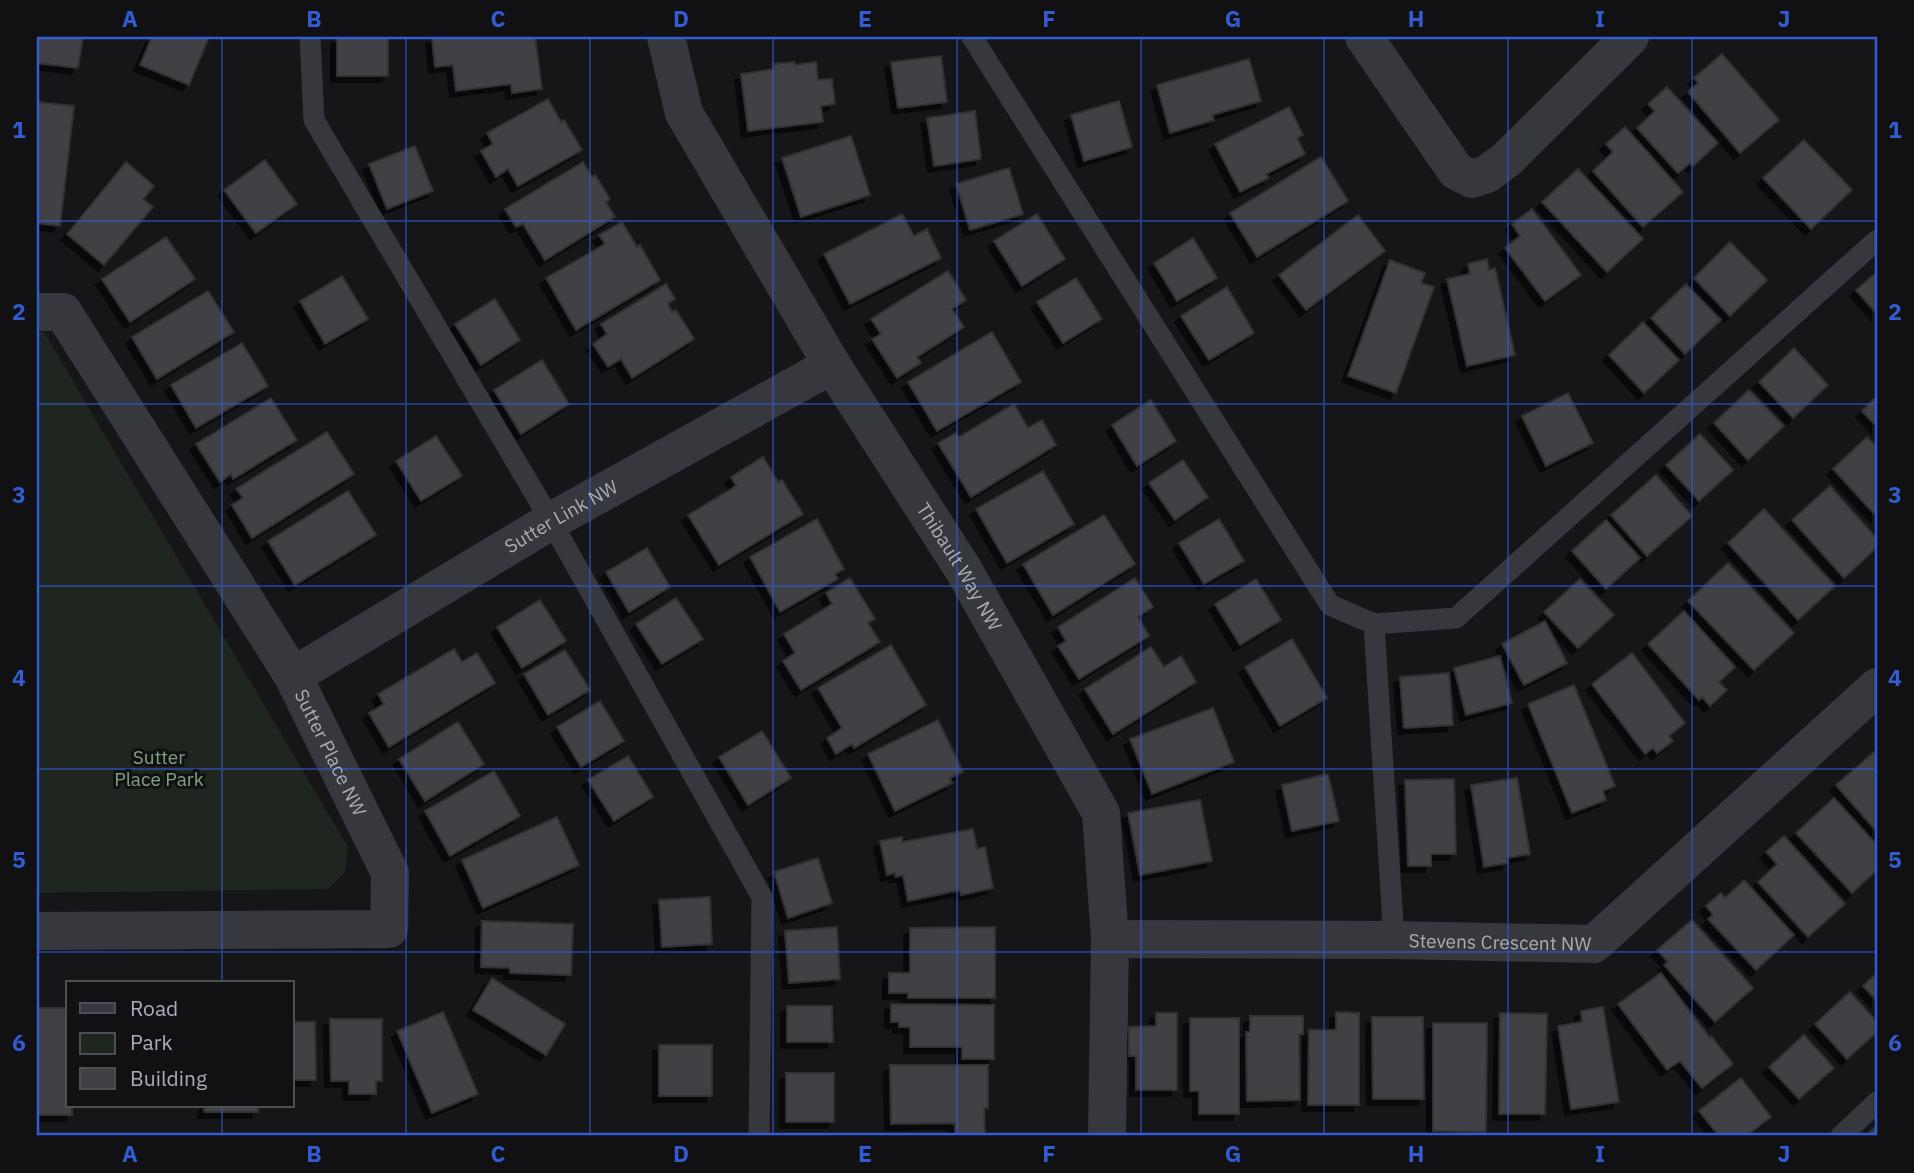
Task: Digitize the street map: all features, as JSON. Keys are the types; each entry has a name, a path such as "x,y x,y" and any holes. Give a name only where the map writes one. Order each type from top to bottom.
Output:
{"street":[{"name":"Thibault Way NW","path":"666,37 684,113 832,365 963,569 1101,813 1110,939 1107,1136"},
{"path":"1364,37 1456,171 1472,179 1488,174 1506,160 1630,37"},
{"name":"Sutter Place NW","path":"37,312 63,312 293,676 390,873 389,929 37,931"},
{"name":"Sutter Link NW","path":"293,676 551,521 832,365"},
{"name":"Stevens Crescent NW","path":"1110,939 1594,944 1877,688"}],"lane":[{"path":"310,37 314,120 551,521 762,897 759,1136"},
{"path":"972,37 1330,605 1374,624 1456,618 1877,240"},
{"path":"1374,624 1394,940"},
{"path":"1842,1136 1877,1102"}],"green space":[{"name":"Sutter Place Park","path":"37,332 44,332 348,847 345,872 328,889 37,893"}],"building":[{"path":"37,37 83,37 78,68 37,63"},
{"path":"152,37 209,37 189,85 140,65"},
{"path":"337,37 388,37 388,76 337,76"},
{"path":"432,37 535,37 542,89 512,93 511,84 456,91 453,65 435,67"},
{"path":"1722,54 1779,120 1740,153 1688,92 1698,83 1694,78"},
{"path":"941,56 947,102 898,108 891,62"},
{"path":"1249,59 1261,101 1212,115 1214,120 1170,133 1157,85"},
{"path":"794,62 795,65 816,62 818,80 832,79 835,104 821,106 823,122 748,131 741,74 774,69 774,64"},
{"path":"1667,87 1718,143 1693,166 1690,163 1678,173 1637,128 1655,111 1648,104"},
{"path":"548,99 582,150 518,186 508,169 496,177 481,151 493,144 487,133"},
{"path":"1119,101 1132,147 1084,161 1071,115"},
{"path":"37,102 74,106 60,226 37,223"},
{"path":"1289,107 1303,135 1297,138 1305,154 1266,174 1269,178 1240,192 1215,144"},
{"path":"975,111 981,159 934,166 927,118"},
{"path":"1625,127 1683,192 1643,227 1593,171 1613,152 1606,144"},
{"path":"851,136 870,195 801,217 782,158"},
{"path":"1804,140 1852,190 1811,229 1763,178"},
{"path":"415,146 433,191 387,209 369,164"},
{"path":"1321,157 1348,201 1257,257 1230,213"},
{"path":"265,160 297,204 256,233 224,190"},
{"path":"126,162 154,186 143,199 153,207 104,265 67,234"},
{"path":"583,162 610,199 606,202 615,217 545,260 523,224 516,227 505,209"},
{"path":"1009,168 1023,214 970,230 956,184"},
{"path":"1578,169 1643,239 1607,272 1542,202"},
{"path":"1532,209 1581,275 1545,301 1505,248 1520,236 1512,224"},
{"path":"902,214 914,236 927,229 941,258 850,304 824,254"},
{"path":"1037,214 1065,259 1022,286 994,241"},
{"path":"1358,215 1385,251 1306,310 1279,275"},
{"path":"622,222 637,247 640,245 660,280 576,330 546,278 605,244 599,235"},
{"path":"166,237 195,279 130,322 102,279"},
{"path":"1193,238 1217,278 1177,301 1154,263"},
{"path":"1730,242 1767,280 1730,316 1694,278"},
{"path":"1487,259 1489,270 1495,268 1515,355 1467,366 1447,279 1470,274 1468,264"},
{"path":"1390,260 1425,273 1421,283 1434,287 1396,393 1348,376"},
{"path":"948,271 966,300 952,309 964,327 917,357 921,363 897,378 872,339 881,334 871,319"},
{"path":"1877,272 1877,314 1856,290"},
{"path":"342,276 368,319 325,344 300,301"},
{"path":"1076,278 1102,319 1063,343 1037,302"},
{"path":"666,284 675,299 668,304 672,312 676,310 694,339 632,378 621,359 608,367 593,344 607,334 601,324"},
{"path":"1686,284 1721,320 1685,354 1651,318"},
{"path":"1227,287 1254,333 1209,360 1181,316"},
{"path":"208,291 234,332 157,379 132,337"},
{"path":"495,299 520,340 481,365 455,324"},
{"path":"1643,322 1679,360 1644,393 1609,355"},
{"path":"992,332 1021,382 937,431 908,382"},
{"path":"242,343 268,386 196,428 171,385"},
{"path":"1794,348 1828,385 1793,418 1759,382"},
{"path":"542,360 569,404 521,434 494,390"},
{"path":"1749,390 1784,426 1748,460 1714,423"},
{"path":"1568,393 1593,443 1546,466 1522,416"},
{"path":"1877,396 1877,427 1862,411"},
{"path":"271,398 297,440 233,479 231,474 220,482 196,444"},
{"path":"1151,400 1176,441 1137,466 1112,425"},
{"path":"1014,404 1028,428 1042,420 1056,445 971,497 938,443 956,433 959,437"},
{"path":"327,432 354,474 252,538 232,505 243,498 236,489"},
{"path":"1700,434 1733,470 1699,501 1666,465"},
{"path":"436,436 462,476 421,501 396,461"},
{"path":"1867,437 1877,447 1877,517 1833,469"},
{"path":"763,457 778,482 782,480 803,514 719,565 688,515 736,486 731,477"},
{"path":"1183,460 1208,497 1175,520 1149,483"},
{"path":"1043,471 1074,524 1007,563 976,509"},
{"path":"1656,475 1692,516 1647,556 1611,515"},
{"path":"1830,486 1877,539 1877,547 1844,578 1792,520"},
{"path":"348,491 376,535 295,585 268,541"},
{"path":"1764,509 1835,586 1798,620 1728,543"},
{"path":"1104,515 1135,564 1053,615 1023,564"},
{"path":"817,519 844,569 835,574 838,579 780,612 750,557"},
{"path":"1219,519 1244,561 1204,584 1179,543"},
{"path":"1606,520 1640,558 1606,589 1572,551"},
{"path":"647,548 670,587 629,612 606,572"},
{"path":"1728,563 1794,633 1754,670 1688,601"},
{"path":"850,578 875,619 868,623 880,642 801,690 783,661 795,653 784,634 832,604 826,593"},
{"path":"1135,578 1153,607 1138,617 1149,636 1079,679 1058,646 1066,641 1058,627"},
{"path":"1256,579 1281,620 1240,645 1215,604"},
{"path":"1580,579 1614,615 1578,648 1544,612"},
{"path":"676,598 703,639 662,664 636,624"},
{"path":"540,600 566,641 522,668 497,627"},
{"path":"1684,611 1735,667 1719,682 1727,690 1710,706 1702,697 1699,700 1648,644"},
{"path":"1545,621 1567,663 1524,685 1502,644"},
{"path":"1292,639 1327,698 1280,726 1245,667"},
{"path":"891,645 926,705 854,748 852,744 836,754 827,738 842,728 818,688"},
{"path":"1151,647 1164,667 1181,656 1196,682 1113,734 1085,689"},
{"path":"454,649 462,662 477,653 495,683 389,747 369,713 384,704 378,694"},
{"path":"565,650 590,690 548,715 524,674"},
{"path":"1632,653 1685,723 1669,736 1673,741 1657,753 1653,748 1645,754 1592,684"},
{"path":"1500,656 1512,703 1466,715 1454,668"},
{"path":"1449,673 1453,725 1404,728 1400,677"},
{"path":"1574,685 1615,786 1603,791 1606,800 1572,813 1528,704"},
{"path":"600,701 624,741 581,767 557,727"},
{"path":"1213,708 1234,762 1152,794 1130,739"},
{"path":"938,720 963,772 950,778 952,783 895,811 868,754"},
{"path":"458,722 484,764 425,801 399,759"},
{"path":"762,731 791,778 748,805 719,757"},
{"path":"1874,752 1877,756 1877,832 1836,785"},
{"path":"628,756 653,797 614,821 588,780"},
{"path":"494,771 520,816 450,856 425,811"},
{"path":"1328,774 1339,821 1292,831 1282,785"},
{"path":"1517,778 1530,854 1507,858 1508,863 1484,867 1471,785"},
{"path":"1454,779 1456,854 1431,854 1431,866 1408,866 1405,780"},
{"path":"1834,798 1877,845 1877,870 1852,893 1796,833"},
{"path":"1200,800 1212,861 1140,875 1128,813"},
{"path":"557,817 579,865 483,908 462,860"},
{"path":"973,829 977,849 985,847 993,888 961,895 960,890 908,901 903,875 887,875 880,841 902,837 902,842"},
{"path":"1784,836 1845,904 1808,937 1758,882 1777,864 1766,852"},
{"path":"818,858 832,903 788,918 774,872"},
{"path":"1744,880 1794,935 1756,970 1708,919 1713,915 1706,906 1721,893 1725,898"},
{"path":"710,897 712,944 662,947 659,900"},
{"path":"1692,920 1753,988 1715,1022 1664,965 1668,962 1657,950"},
{"path":"482,921 573,924 571,975 510,973 510,968 481,967"},
{"path":"837,927 840,979 789,983 785,931"},
{"path":"995,927 995,998 908,998 908,993 889,993 889,973 910,973 910,928"},
{"path":"1661,973 1733,1064 1702,1088 1680,1061 1667,1070 1618,1004"},
{"path":"1877,973 1877,1001 1863,986"},
{"path":"492,978 565,1024 546,1055 473,1010"},
{"path":"1850,992 1877,1022 1877,1032 1847,1059 1815,1024"},
{"path":"891,1004 994,1005 994,1059 962,1059 962,1047 910,1047 910,1027 899,1027 899,1022 891,1022"},
{"path":"787,1006 832,1006 833,1042 787,1042"},
{"path":"1603,1007 1619,1102 1571,1109 1558,1026 1582,1022 1581,1011"},
{"path":"37,1008 66,1008 66,1106 72,1106 72,1115 37,1115"},
{"path":"443,1012 478,1094 432,1113 397,1031"},
{"path":"1336,1012 1359,1013 1359,1105 1308,1105 1309,1030 1336,1030"},
{"path":"1156,1013 1177,1013 1177,1090 1136,1090 1136,1056 1129,1056 1129,1027 1156,1026"},
{"path":"1500,1013 1547,1014 1545,1114 1499,1114"},
{"path":"1250,1016 1303,1016 1303,1034 1299,1034 1300,1100 1247,1101 1246,1032 1250,1032"},
{"path":"1372,1017 1423,1017 1424,1099 1373,1099"},
{"path":"1190,1018 1239,1018 1239,1114 1199,1114 1199,1091 1190,1091"},
{"path":"330,1019 382,1019 382,1081 376,1081 376,1094 349,1094 349,1081 331,1081"},
{"path":"294,1022 315,1022 316,1080 294,1080"},
{"path":"1433,1023 1487,1023 1486,1132 1433,1131"},
{"path":"1804,1035 1834,1068 1799,1099 1769,1067"},
{"path":"659,1045 712,1045 712,1096 659,1096"},
{"path":"890,1065 988,1065 988,1108 984,1108 985,1135 955,1136 955,1123 891,1124"},
{"path":"786,1073 834,1073 834,1122 786,1122"},
{"path":"1741,1078 1771,1117 1746,1136 1719,1136 1699,1111"},
{"path":"205,1106 258,1106 258,1112 204,1112"},
{"path":"1877,1125 1877,1136 1866,1136"}]}
